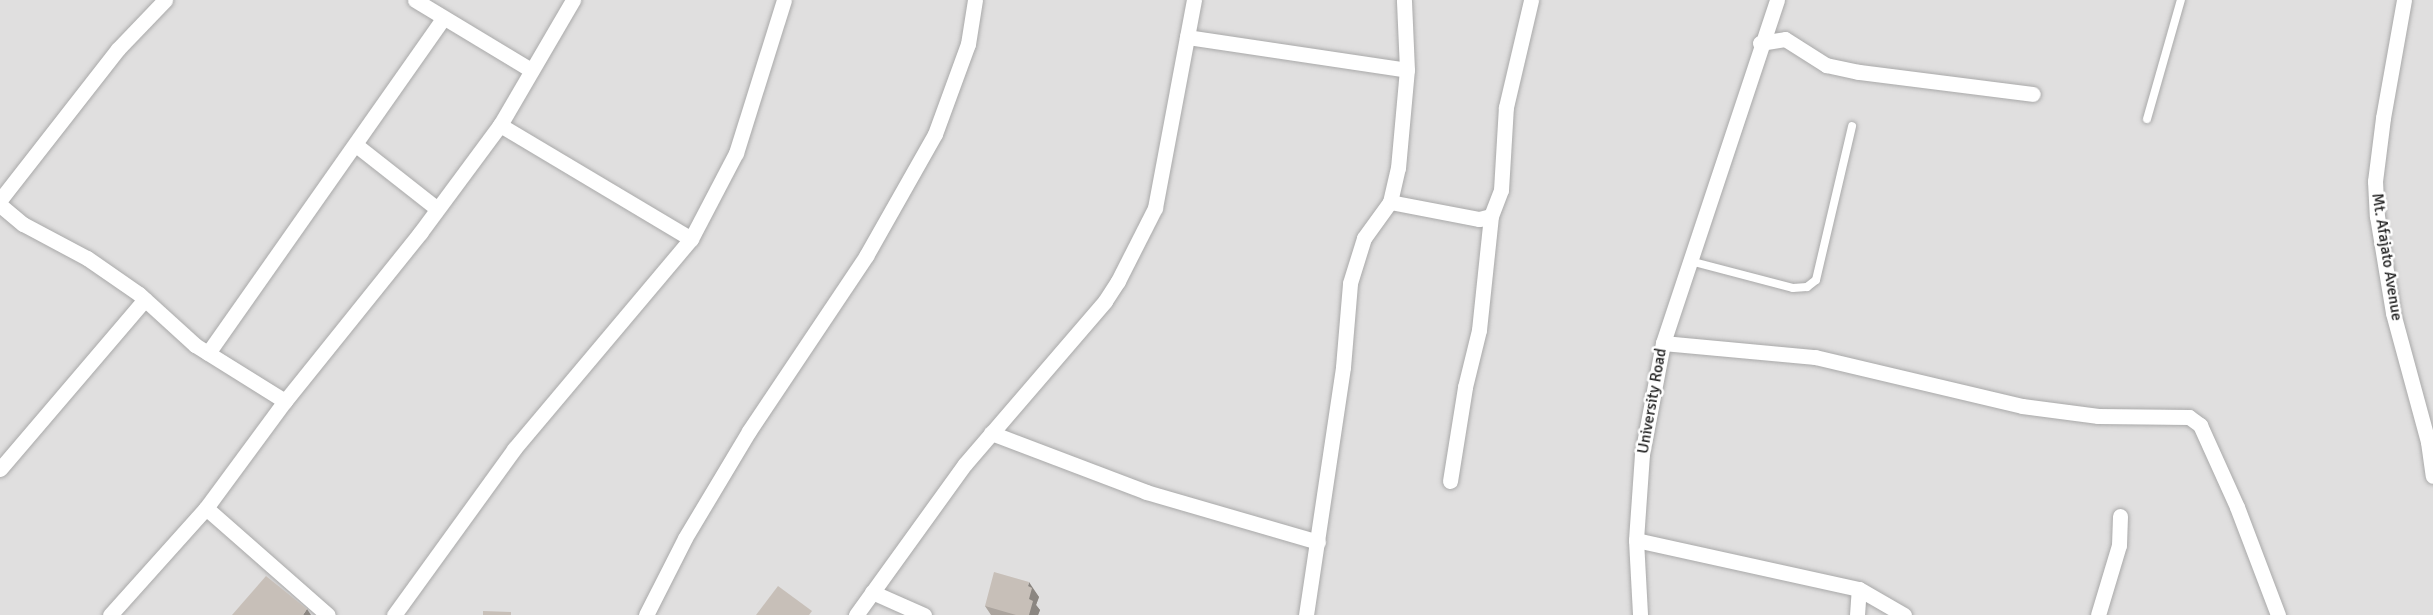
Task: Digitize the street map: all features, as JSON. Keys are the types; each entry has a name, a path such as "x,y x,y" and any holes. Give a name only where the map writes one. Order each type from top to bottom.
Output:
{"street":[{"path":"0,200 118,49 165,0"},
{"path":"415,0 443,19 531,70"},
{"path":"110,615 206,508 285,401 500,125 531,70 552,40 573,0"},
{"path":"394,615 514,449 660,280 691,239 736,153 784,0"},
{"path":"646,615 685,538 749,431 867,256 935,134 968,44 975,0"},
{"path":"856,615 991,433 1105,301 1143,233 1155,208 1194,0"},
{"path":"1306,615 1343,367 1350,283 1364,238 1390,202 1398,168 1407,70 1404,0"},
{"path":"1450,481 1465,387 1476,350 1491,216 1500,190 1506,106 1513,64 1531,0"},
{"name":"University Road","path":"1640,615 1636,540 1642,454 1662,343 1760,43 1777,0"},
{"name":"Mt. Afajato Avenue","path":"2404,0 2375,181 2377,216 2393,313 2428,442 2433,476"},
{"path":"208,353 356,146 443,19"},
{"path":"1187,38 1407,70"},
{"path":"1760,43 1785,39 1826,64 1859,72 2033,94"},
{"path":"500,125 691,239"},
{"path":"356,146 436,208"},
{"path":"1390,202 1468,217 1491,216"},
{"path":"0,205 23,224 87,258 145,299 208,353 285,401"},
{"path":"0,469 145,299"},
{"path":"1662,343 1815,357 2022,406 2098,416 2189,417 2200,425 2237,507 2278,615"},
{"path":"991,433 1146,492 1318,542"},
{"path":"206,508 328,615"},
{"path":"2098,615 2119,545 2120,516"},
{"path":"1636,540 1860,589 1904,615"},
{"path":"1857,615 1860,589"},
{"path":"872,592 924,615"}],"lane":[{"path":"2147,119 2181,0"},
{"path":"1689,261 1793,288 1807,287 1816,280 1852,126"}],"shaded area":[{"path":"0,0 2433,0 2433,615 0,615"}],"building":[{"path":"994,572 1029,582 1028,586 1032,588 1029,599 1033,601 1029,615 1016,615 985,606"},
{"path":"266,576 307,609 303,615 232,615"},
{"path":"778,586 812,611 809,615 756,615"},
{"path":"483,611 511,612 511,615 483,615"}]}
